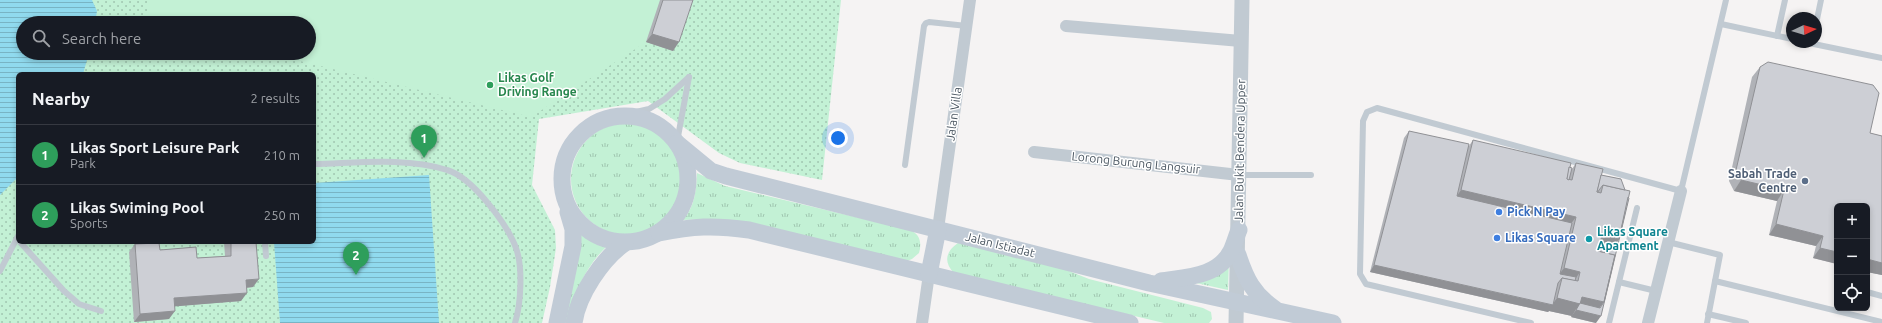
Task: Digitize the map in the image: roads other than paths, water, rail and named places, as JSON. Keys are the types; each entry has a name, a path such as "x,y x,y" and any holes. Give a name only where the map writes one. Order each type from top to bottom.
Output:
{"main road":[{"path":"556,323 573,246 573,229 562,188 563,167 570,147 584,130 602,120 623,115 644,118 650,121 662,128 677,143 686,161 688,182 686,195 684,202 674,220 659,233"},
{"name":"Jalan Istiadat","path":"677,143 711,171 726,176 1149,283 1333,323"},
{"path":"562,188 570,210 584,227 603,239 625,243 637,242 659,233 691,227 727,227 749,230 1130,323"},
{"path":"929,274 938,229"},
{"path":"1149,283 1198,276 1211,270 1230,252 1239,230"},
{"path":"574,323 577,309 590,279 618,247 625,243"},
{"path":"1238,255 1246,279 1261,299 1278,311"}],"street":[{"name":"Jalan Villa","path":"938,229 970,0"},
{"name":"Jalan Bukit Bendera Upper","path":"1236,323 1239,230 1242,0"},
{"path":"1066,26 1241,41"},
{"name":"Lorong Burung Langsuir","path":"1034,152 1239,175"},
{"path":"1648,323 1681,191"},
{"path":"922,323 929,274"}],"lane":[{"path":"1531,323 1366,284 1360,274 1363,120 1367,112 1377,108 1681,191 1726,0"},
{"path":"1777,36 1785,0"},
{"path":"1818,12 1821,0"},
{"path":"905,165 924,26 929,22 967,26"},
{"path":"1721,24 1786,38"},
{"path":"1822,45 1882,58"},
{"path":"623,115 649,109 665,99 689,77 677,143"},
{"path":"316,164 394,163 428,166 449,170 460,176 480,194 492,208 516,248 520,278 520,307 515,323"},
{"path":"1239,175 1311,175"},
{"path":"1609,323 1637,208"},
{"path":"1668,242 1720,255 1706,323"},
{"path":"0,271 16,243"},
{"path":"23,244 64,290 79,304 101,311"},
{"path":"265,244 266,256"},
{"path":"1715,281 1882,322"},
{"path":"1619,282 1656,291"},
{"path":"1870,293 1882,296"},
{"path":"1708,314 1746,323"}],"water":[{"path":"0,0 92,0 97,11 96,16 16,16 16,60 87,60 84,72 16,72 16,179 0,195"},
{"path":"429,175 439,323 280,323 274,244 316,244 316,183"}],"place":[{"name":"Likas Golf Driving Range","path":"490,85"},
{"name":"Likas Sport Leisure Park","path":"424,158"},
{"name":"Sabah Trade Centre","path":"1805,181"},
{"name":"Pick N Pay","path":"1499,212"},
{"name":"Likas Square","path":"1497,238"},
{"name":"Likas Square Apartment","path":"1589,239"},
{"name":"Likas Swiming Pool","path":"356,275"}]}
